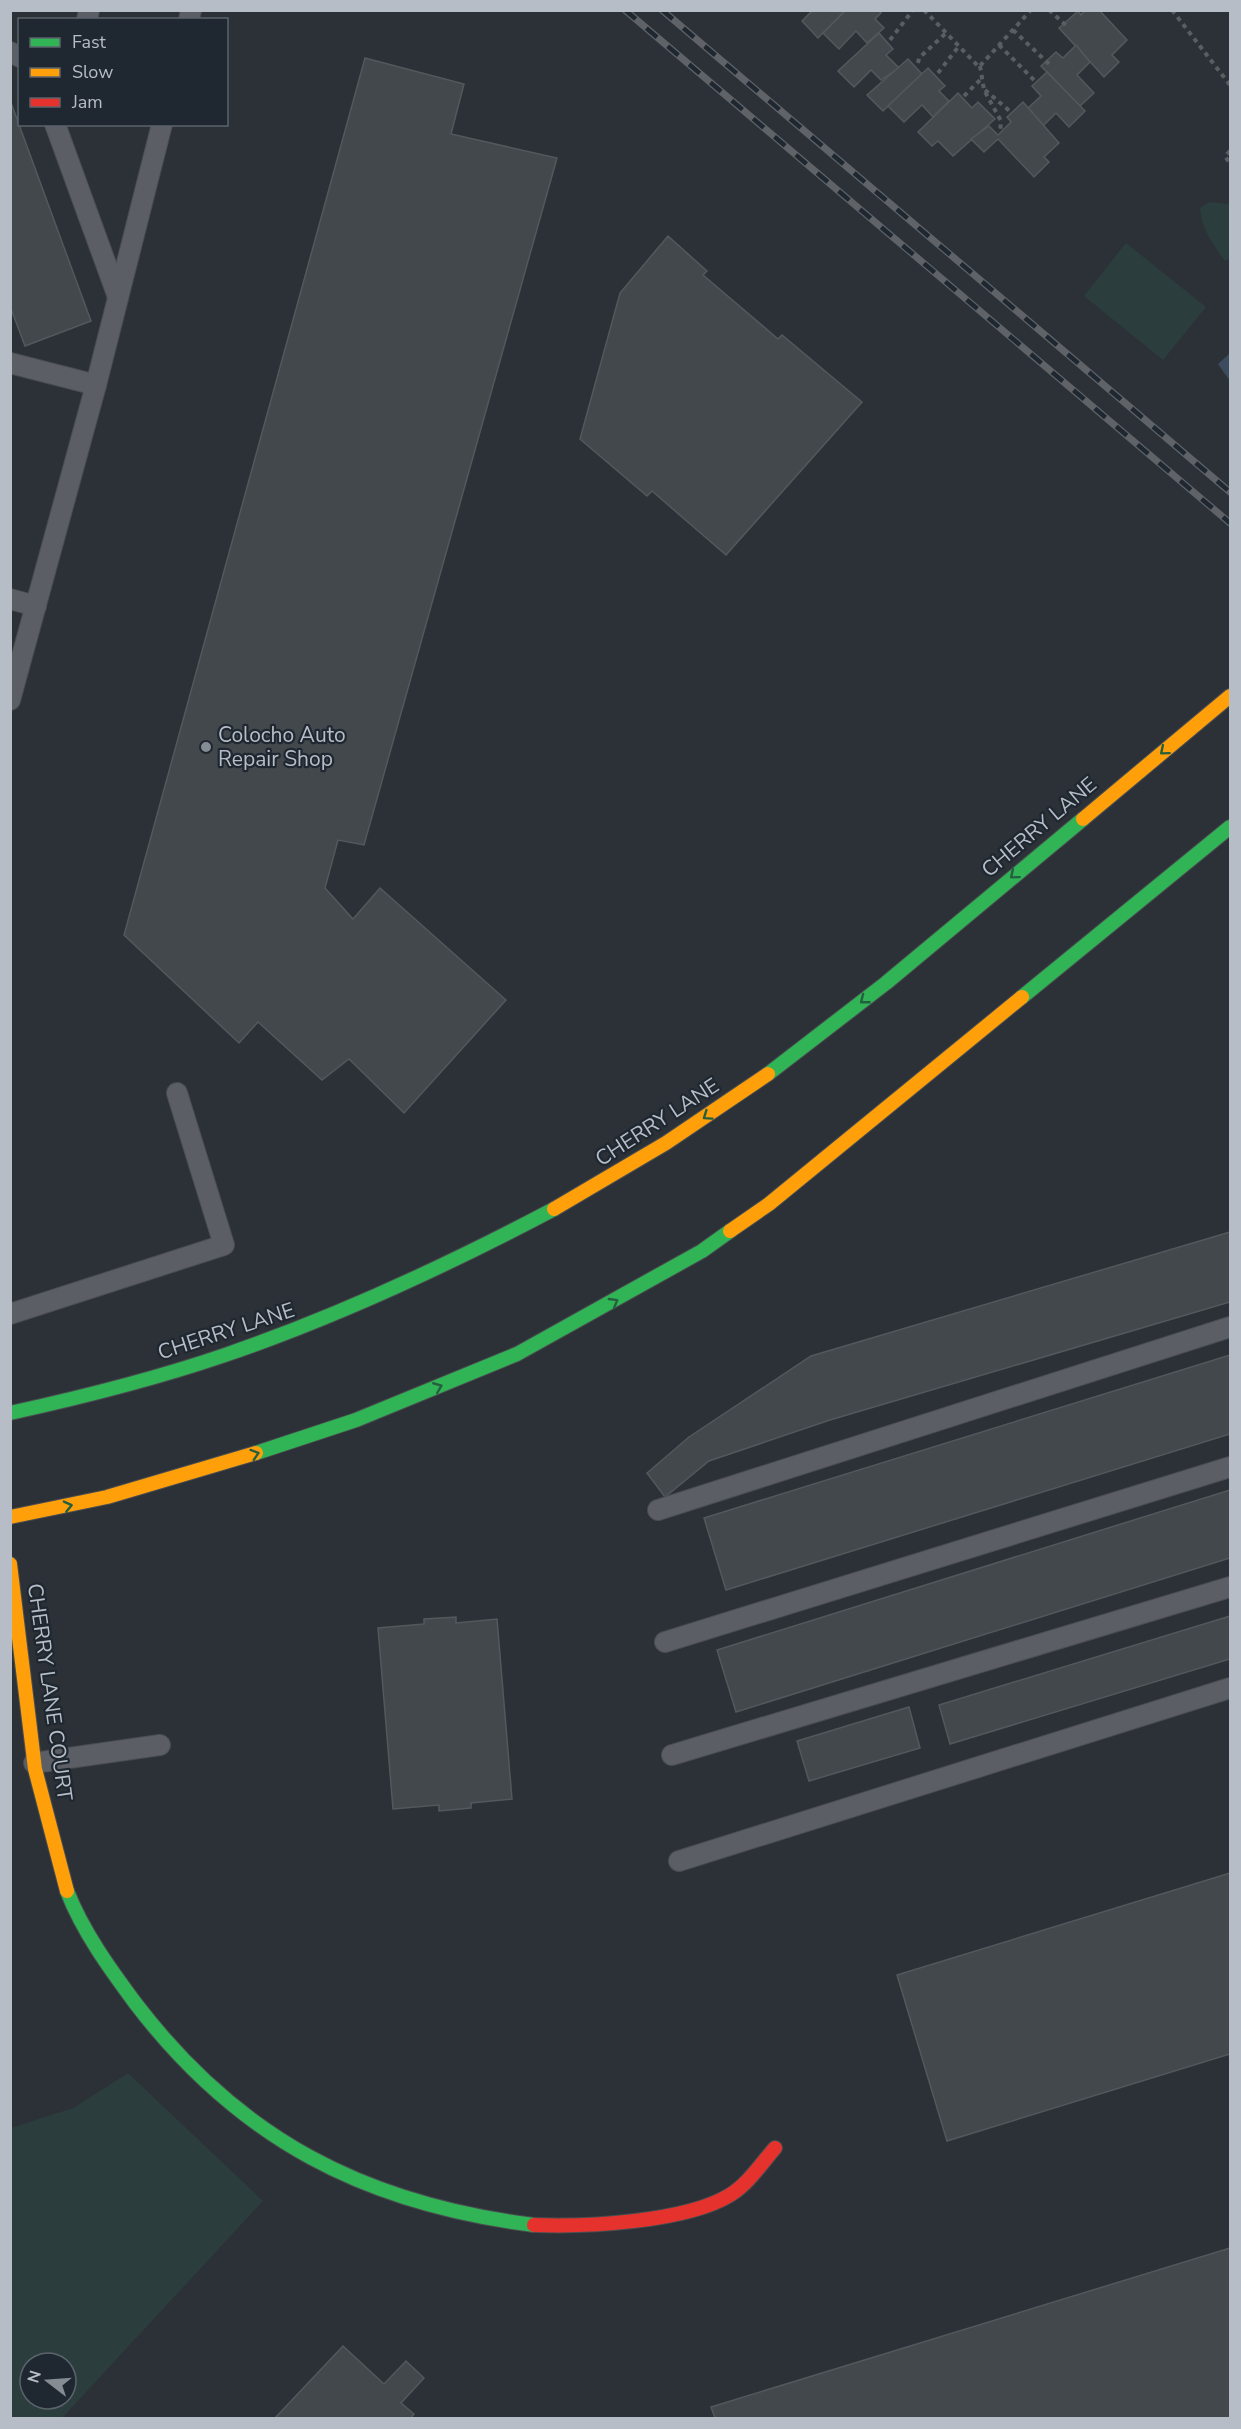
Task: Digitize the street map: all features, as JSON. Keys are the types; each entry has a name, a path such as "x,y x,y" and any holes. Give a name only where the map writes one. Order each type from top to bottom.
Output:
{"main road":[{"name":"CHERRY LANE","path":"10,1413 131,1384 253,1346 336,1315 490,1245 603,1182 685,1132 766,1075 878,989 1230,696"},
{"path":"10,1517 107,1497 176,1479 356,1420 517,1354 594,1313 702,1251 769,1203 1230,827"},
{"name":"CHERRY LANE COURT","path":"10,1564 34,1763 58,1864 73,1903 94,1944 124,1989 204,2080 238,2112 270,2135 304,2155 367,2185 418,2202 509,2223 575,2226 682,2213 731,2195 775,2148"}],"lane":[{"path":"56,126 118,297"},
{"path":"10,700 96,385 160,126"},
{"path":"10,363 96,385"},
{"path":"10,599 36,606"},
{"path":"10,1314 224,1245 177,1093"},
{"path":"658,1510 1230,1327"},
{"path":"665,1642 1230,1467"},
{"path":"672,1755 1230,1587"},
{"path":"679,1861 1230,1688"},
{"path":"34,1763 160,1745"}],"path":[{"path":"890,40 913,10"},
{"path":"924,10 979,67 980,65"},
{"path":"980,65 1031,10"},
{"path":"1049,10 1069,28"},
{"path":"1172,10 1230,86"},
{"path":"1013,30 1049,64"},
{"path":"918,63 919,58 945,33"},
{"path":"999,45 1034,80"},
{"path":"938,73 959,46"},
{"path":"980,65 984,90 1000,122 1000,133"},
{"path":"964,96 982,78"},
{"path":"984,90 1012,113"},
{"path":"1230,151 1225,156 1230,164"}],"shaded area":[{"path":"1209,202 1230,204 1230,258 1225,261 1203,223 1200,208"},
{"path":"1126,243 1206,307 1163,360 1084,296"},
{"path":"128,2073 263,2201 78,2401 78,2351 18,2351 18,2411 68,2411 62,2418 11,2418 11,2128 73,2108"}],"water":[{"path":"1230,353 1230,381 1218,364"}],"building":[{"path":"813,10 846,10 818,38 802,21"},
{"path":"846,10 879,10 881,13 875,19 884,28 867,43 856,31 839,49 823,33"},
{"path":"1085,10 1099,10 1127,40 1112,55 1119,62 1104,77 1059,28 1078,11 1081,15"},
{"path":"879,33 893,49 886,55 899,68 881,80 871,70 854,87 838,71"},
{"path":"1076,45 1090,62 1077,75 1094,93 1080,106 1041,66 1056,52 1063,58"},
{"path":"365,58 464,84 451,134 557,158 364,845 338,840 325,888 353,919 380,888 506,1000 404,1113 349,1059 322,1080 258,1022 239,1043 124,935"},
{"path":"908,59 922,74 883,111 867,95"},
{"path":"928,68 945,86 939,91 949,101 933,117 922,105 904,122 888,106"},
{"path":"1047,72 1085,111 1069,127 1056,113 1043,126 1028,108 1041,96 1032,86"},
{"path":"958,93 972,108 978,102 995,119 953,156 938,141 932,146 918,132"},
{"path":"10,100 91,321 25,346 10,306"},
{"path":"1023,102 1059,143 1044,157 1049,162 1034,177 998,139 984,152 971,139 989,126 998,135 1011,122 1007,117"},
{"path":"668,236 707,271 703,275 778,339 782,335 862,402 726,555 652,491 647,496 580,439 620,293"},
{"path":"1230,1232 1230,1302 830,1420 709,1461 665,1497 647,1473 689,1437 811,1356"},
{"path":"1230,1355 1230,1434 726,1590 704,1518"},
{"path":"1230,1490 1230,1558 736,1712 717,1650"},
{"path":"1230,1616 1230,1659 950,1744 939,1705"},
{"path":"456,1617 456,1623 497,1619 512,1799 471,1803 471,1808 439,1811 439,1805 393,1809 378,1628 424,1624 424,1619"},
{"path":"909,1707 920,1748 809,1781 797,1741"},
{"path":"1230,1873 1230,2054 947,2141 897,1975"},
{"path":"1230,2248 1230,2418 715,2418 711,2407"},
{"path":"343,2346 384,2384 406,2361 424,2378 401,2403 414,2414 411,2418 275,2418"}],"railway":[{"path":"625,10 1230,523"},
{"path":"662,10 1230,492"}],"traffic: fast":[{"path":"768,1074 886,983 1083,819"},
{"path":"1022,997 1230,827"},
{"path":"10,1413 145,1380 268,1340 392,1288 554,1209"},
{"path":"256,1453 356,1420 517,1354 702,1251 730,1231"},
{"path":"67,1891 89,1936 136,2004 176,2052 218,2093 263,2128 311,2158 362,2182 416,2201 473,2215 534,2225"}],"traffic: slow":[{"path":"1083,819 1230,696"},
{"path":"730,1231 769,1204 1022,997"},
{"path":"554,1209 666,1143 768,1074"},
{"path":"10,1517 107,1497 256,1453"},
{"path":"10,1564 35,1769 67,1891"}],"traffic: jam":[{"path":"534,2225 607,2224 635,2221 662,2217 711,2204 730,2195 743,2185 775,2148"}],"place":[{"name":"Colocho Auto Repair Shop","path":"206,747"}]}
